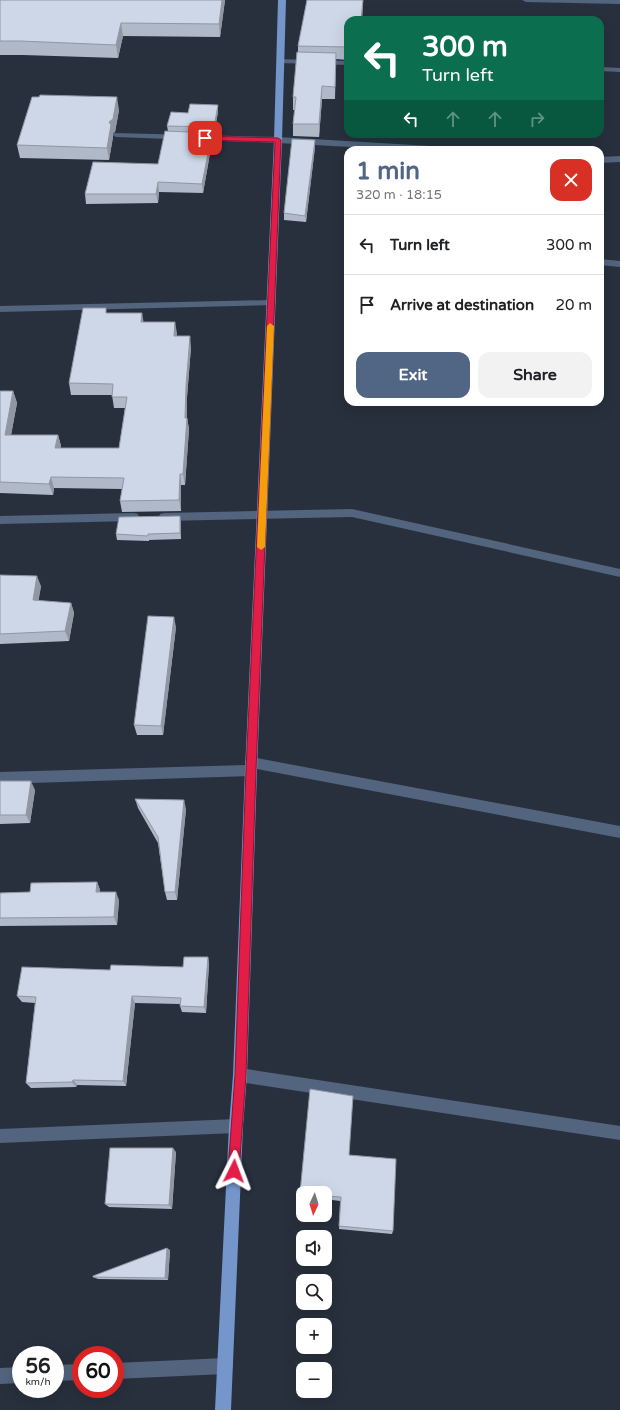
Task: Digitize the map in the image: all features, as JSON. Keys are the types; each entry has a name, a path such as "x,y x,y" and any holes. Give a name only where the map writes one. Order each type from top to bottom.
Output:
{"main road":[{"path":"223,1410 236,1126 240,1075 251,766 278,140 282,0"}],"street":[{"path":"526,0 620,2"},
{"path":"280,61 344,63"},
{"path":"604,69 620,70"},
{"path":"116,135 278,140 380,146"},
{"path":"604,160 620,160"},
{"path":"604,262 620,264"},
{"path":"0,310 271,303"},
{"path":"0,520 352,513 620,573"},
{"path":"0,778 251,766 620,832"},
{"path":"240,1075 620,1133"},
{"path":"0,1136 236,1126"},
{"path":"124,1371 225,1366"},
{"path":"0,1376 12,1375"}],"building":[{"path":"0,0 222,0 219,24 121,23 116,45 0,41"},
{"path":"307,0 363,0 361,16 344,16 344,47 298,46"},
{"path":"297,52 336,53 335,87 322,86 319,124 293,124 296,97 293,97"},
{"path":"40,95 117,97 113,119 109,122 111,125 107,148 17,145 32,97 39,97"},
{"path":"190,104 218,105 214,127 167,126 171,112 188,113"},
{"path":"165,131 212,133 202,184 158,182 156,194 85,194 93,162 158,164"},
{"path":"292,139 315,140 305,216 284,213"},
{"path":"83,308 106,308 106,313 142,313 141,322 175,322 174,336 190,336 186,386 185,418 187,418 183,474 180,474 179,500 120,501 124,478 51,477 49,484 0,482 0,391 13,391 5,435 58,435 55,448 119,448 127,397 112,397 113,384 69,383"},
{"path":"180,516 180,533 148,534 148,536 116,534 119,517"},
{"path":"0,575 37,576 33,600 71,603 65,631 0,634"},
{"path":"148,616 174,617 161,726 134,725"},
{"path":"0,781 31,781 26,815 0,815"},
{"path":"135,799 184,800 175,892 165,892 158,837"},
{"path":"97,882 96,892 116,892 114,917 0,918 0,893 30,892 31,883"},
{"path":"184,957 208,957 204,1007 180,1006 181,998 132,996 123,1081 73,1080 72,1082 26,1083 36,997 17,996 22,967 110,970 111,965 183,967"},
{"path":"310,1089 353,1096 349,1155 396,1159 393,1231 339,1226 341,1197 332,1196 332,1186 301,1186"},
{"path":"110,1148 173,1148 169,1205 105,1204"},
{"path":"167,1248 165,1278 93,1277 93,1276"}],"slow traffic":[{"path":"261,547 270,326"}],"route":[{"path":"205,138 278,140 251,770 240,1075 234,1171"}]}
